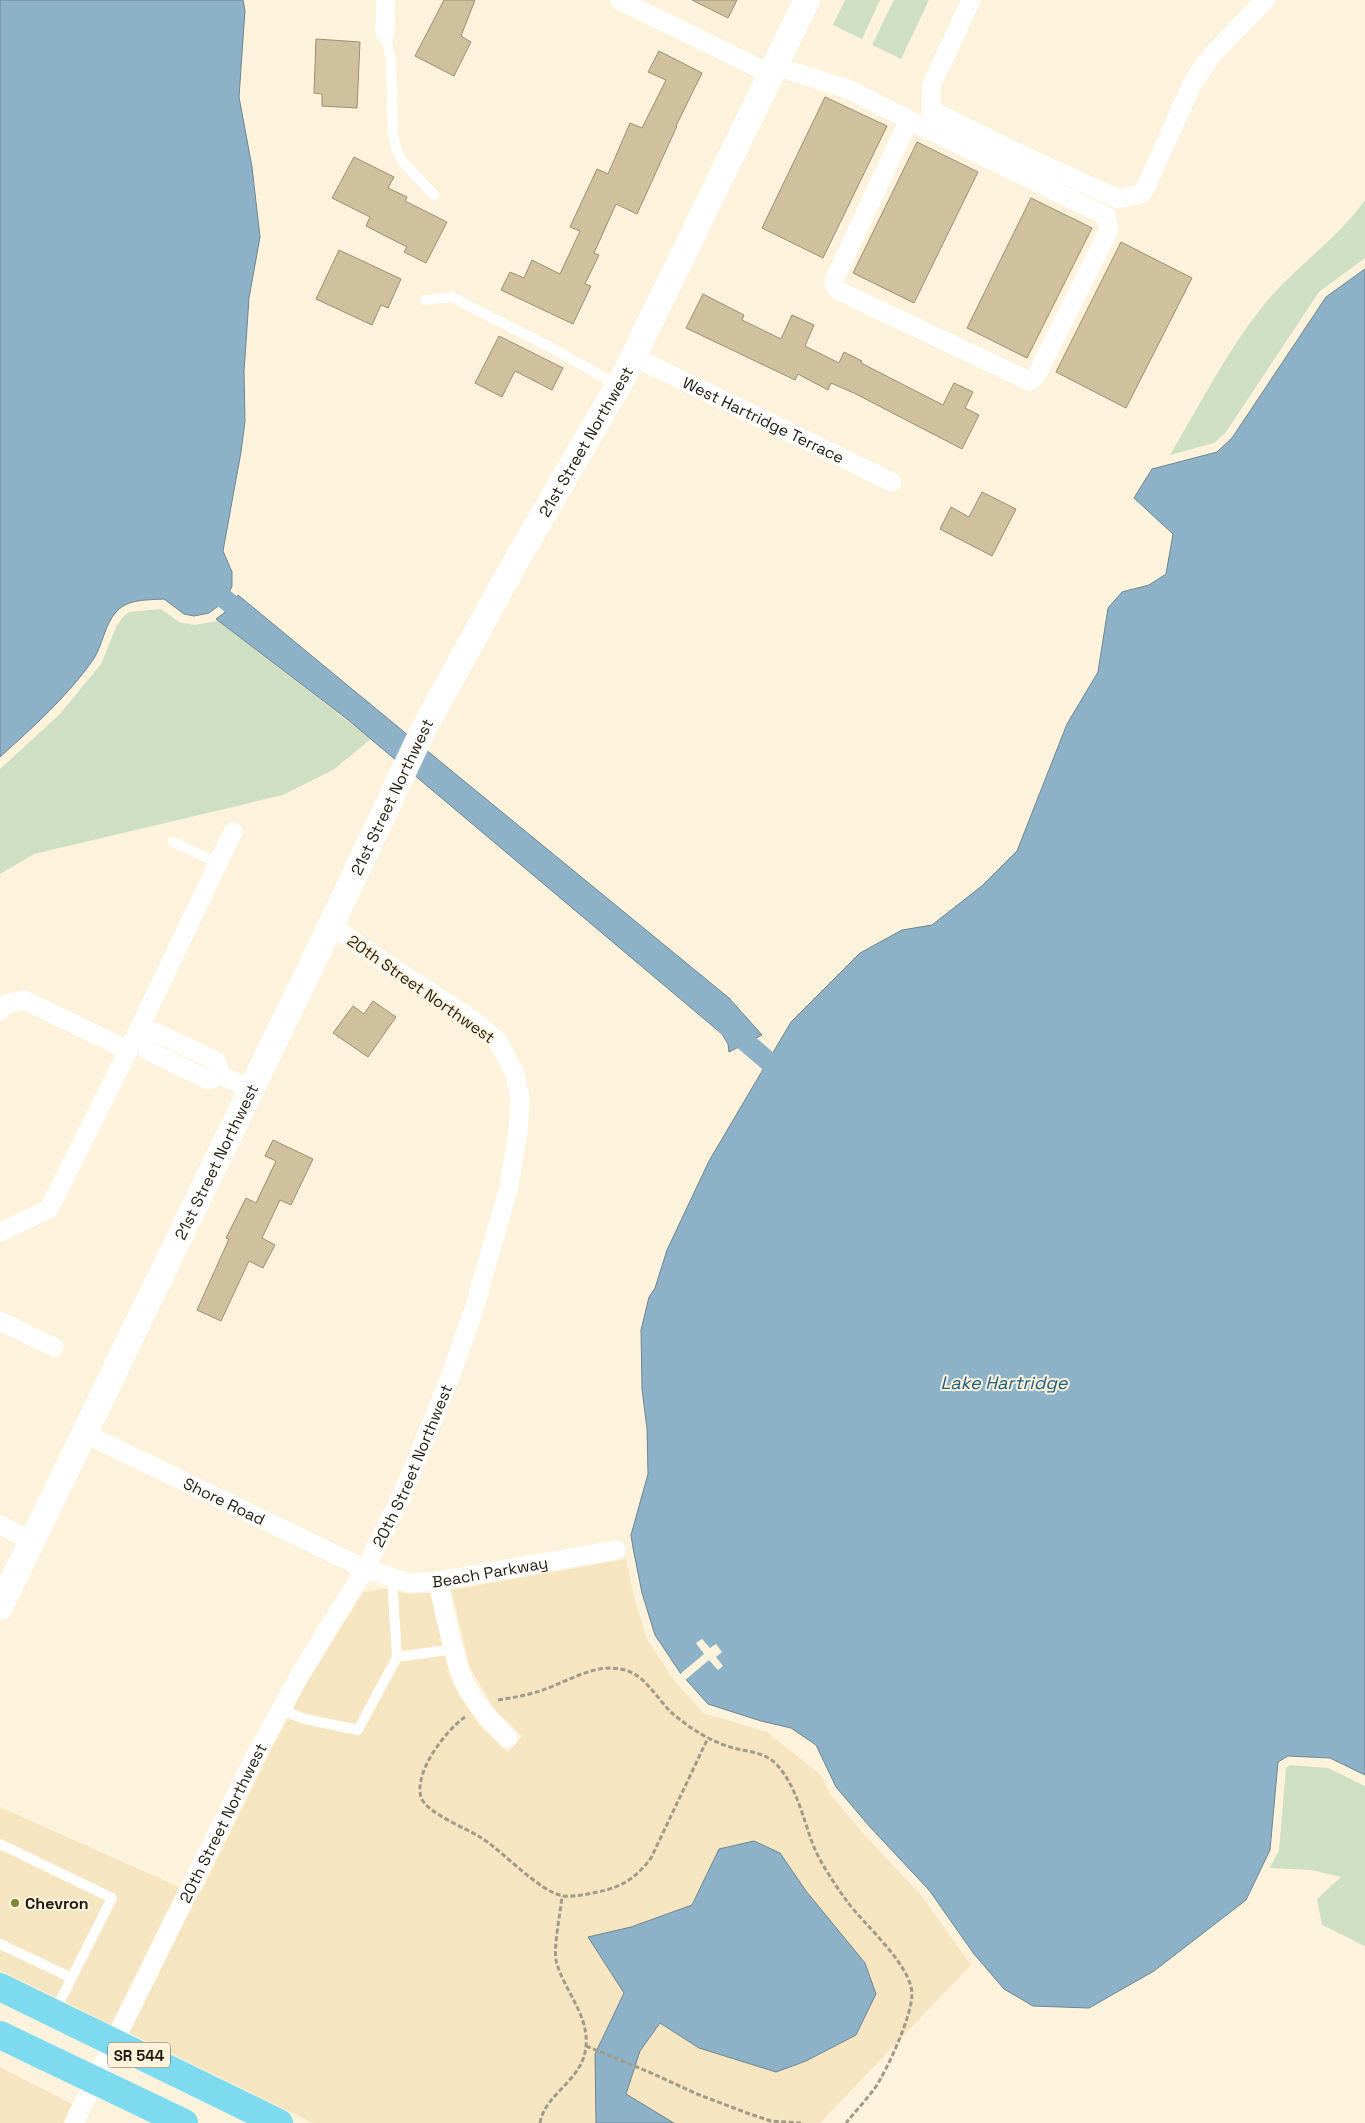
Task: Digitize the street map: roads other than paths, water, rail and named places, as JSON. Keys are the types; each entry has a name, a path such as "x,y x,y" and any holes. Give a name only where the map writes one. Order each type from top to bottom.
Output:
{"main road":[{"name":"SR 544","path":"0,1987 279,2123"},
{"name":"SR 544","path":"0,2035 184,2123"}],"street":[{"path":"385,34 386,0"},
{"path":"619,0 773,70 848,89 1106,216 1109,230 1036,376 1029,381 839,291 834,285 834,280 909,120"},
{"name":"21st Street Northwest","path":"0,1607 252,1089 396,785 515,563 634,356 807,0"},
{"path":"971,0 931,86 931,110 1024,156 1119,199 1143,193 1194,80 1204,65 1265,0"},
{"name":"West Hartridge Terrace","path":"634,356 892,482"},
{"path":"0,1232 48,1209 128,1050 140,1034 233,832"},
{"name":"20th Street Northwest","path":"74,2123 240,1787 281,1710 365,1569 421,1452 474,1309 512,1175 518,1133 520,1098 515,1074 498,1041 474,1021 331,925"},
{"path":"0,1011 6,1004 24,1000 128,1050"},
{"path":"140,1034 155,1032 216,1061 221,1075"},
{"path":"140,1034 147,1050 208,1080 221,1075 252,1089"},
{"path":"197,1074 205,1056"},
{"path":"0,1321 54,1347"},
{"name":"Shore Road","path":"84,1433 365,1569"},
{"path":"0,1526 32,1541"},
{"name":"Beach Parkway","path":"365,1569 410,1584 438,1581 616,1550"},
{"path":"438,1581 460,1672 467,1688 487,1718 508,1738"}],"lane":[{"path":"385,34 391,60 393,135 398,154 403,162 434,195"},
{"path":"426,300 452,297 550,347 618,386"},
{"path":"173,842 218,863"},
{"path":"281,1710 305,1719 358,1730 397,1657 392,1578"},
{"path":"397,1657 454,1649"},
{"path":"0,1844 112,1898 54,2014"},
{"path":"0,1944 72,1978"}],"water":[{"path":"0,0 243,0 245,10 239,97 252,167 260,237 249,298 244,372 245,421 223,551 232,572 232,586 226,600 209,613 194,616 184,614 164,599 132,602 122,607 109,622 93,660 83,674 49,711 0,757"},
{"name":"Lake Hartridge","path":"1365,269 1365,1775 1330,1758 1288,1756 1278,1762 1270,1850 1246,1900 1154,1971 1089,2008 1033,2006 1004,1989 974,1954 929,1890 870,1827 836,1787 816,1745 791,1728 761,1721 708,1704 681,1674 655,1635 642,1593 631,1535 648,1474 647,1429 642,1389 641,1330 649,1297 655,1288 667,1250 709,1161 791,1022 860,953 902,930 932,925 983,885 1017,851 1067,724 1098,672 1108,608 1122,592 1149,585 1166,574 1173,534 1134,498 1152,469 1217,452 1232,438 1326,297"},
{"path":"238,595 409,736 397,761 347,719 216,619 232,607"},
{"path":"425,749 729,998 762,1035 729,1052 728,1044 722,1034 413,774"},
{"path":"754,1841 780,1853 806,1891 865,1963 876,1994 856,2035 806,2061 776,2072 699,2048 660,2023 640,2051 626,2094 674,2123 596,2123 595,2054 624,1993 588,1937 631,1927 692,1905 719,1849"}],"waterway":[{"path":"226,600 253,623"},
{"path":"727,1026 768,1061"}],"place":[{"name":"Chevron","path":"15,1903"}]}
